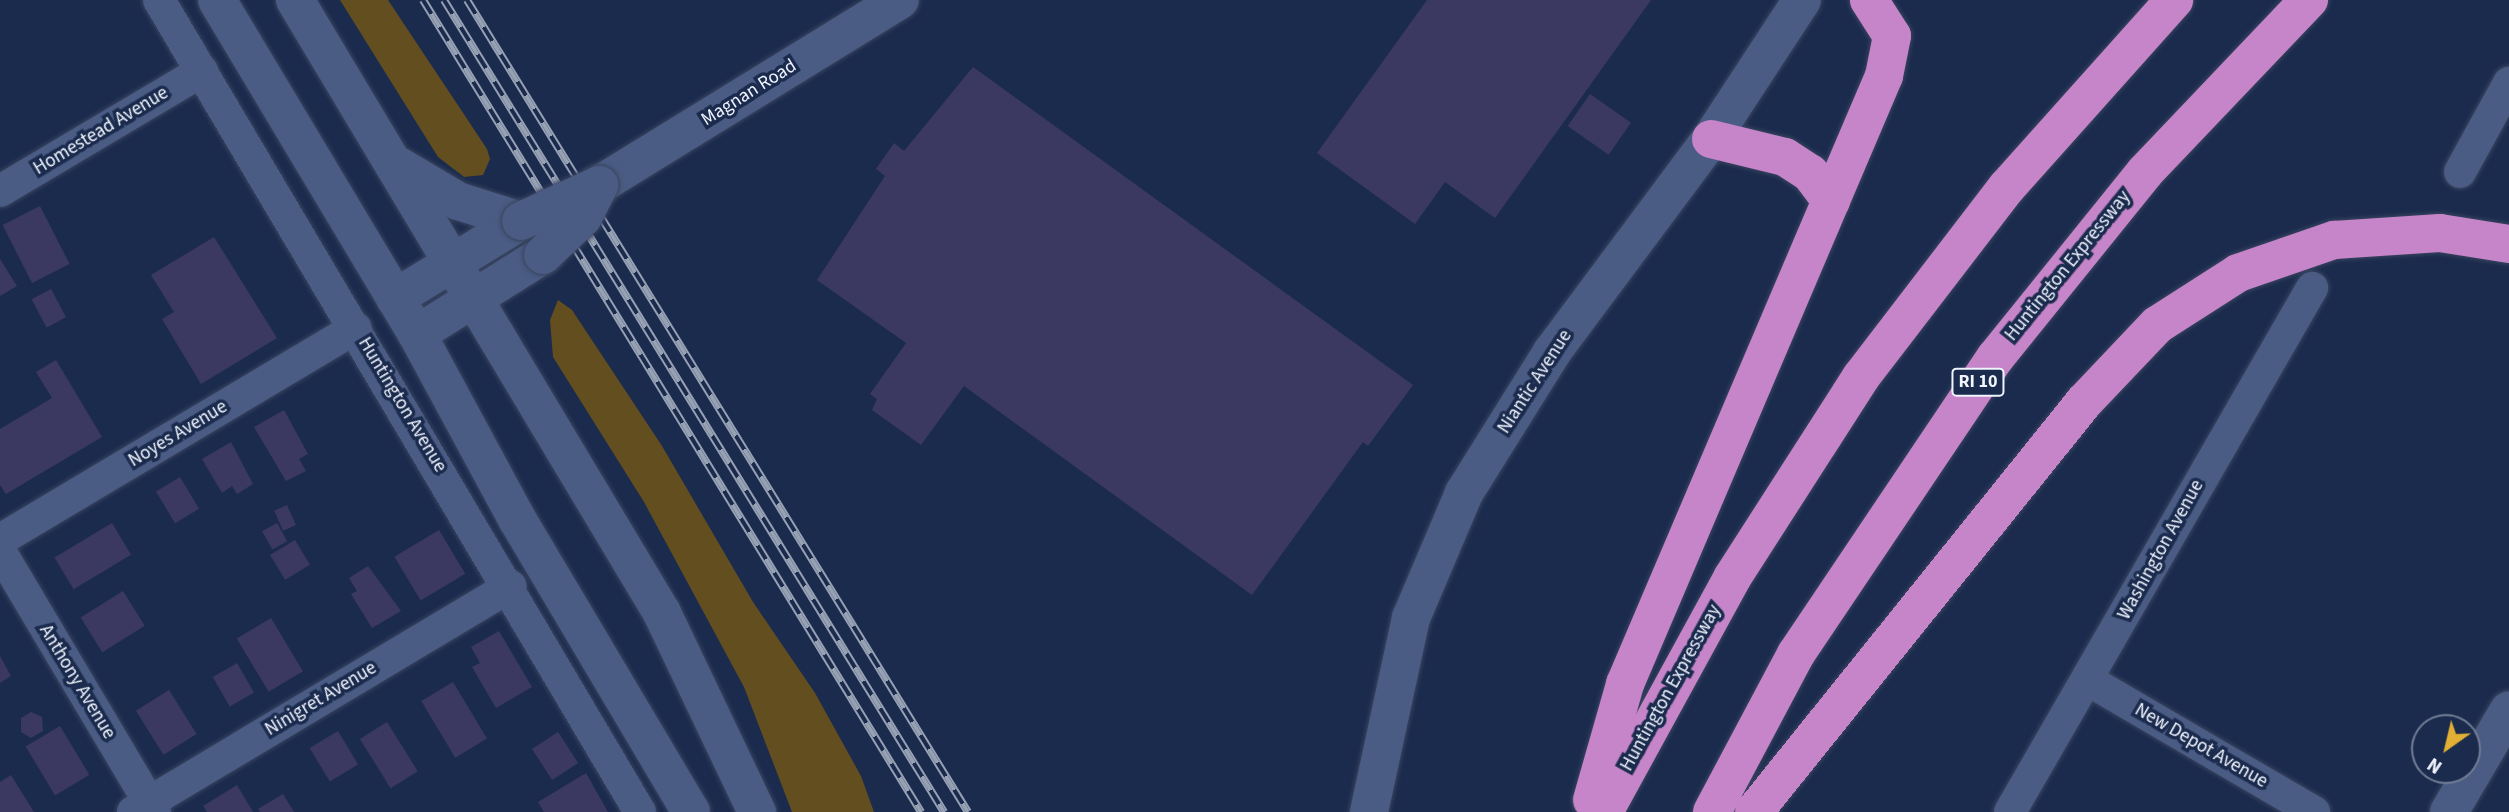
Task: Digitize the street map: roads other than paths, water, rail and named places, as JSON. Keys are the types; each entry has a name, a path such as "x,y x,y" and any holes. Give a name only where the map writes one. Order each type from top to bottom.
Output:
{"highway":[{"path":"1589,812 1625,684 1831,201 1892,48 1888,25 1869,0"},
{"name":"Huntington Expressway","path":"1604,812 1732,578 1861,377 2007,187 2174,0"},
{"name":"Huntington Expressway","path":"1712,812 1796,653 1995,358 2145,172 2309,0"},
{"path":"1711,139 1785,157 1810,173 1831,201"},
{"path":"1754,812 2108,374 2166,318 2238,273 2333,240 2440,233 2509,244"}],"main road":[{"path":"218,0 417,334 517,519 691,812"},
{"path":"295,0 677,640 757,812"},
{"name":"Magnan Road","path":"395,298 521,221 599,186 900,0"},
{"name":"Niantic Avenue","path":"1369,812 1411,618 1464,493 1552,352 1711,139 1802,0"},
{"path":"392,161 444,195 521,221"},
{"path":"417,334 543,255 583,218 599,186"},
{"path":"2449,812 2509,710"}],"street":[{"name":"Huntington Avenue","path":"159,0 510,586 640,812"},
{"name":"Homestead Avenue","path":"0,191 202,71"},
{"path":"2460,172 2509,83"},
{"name":"Washington Avenue","path":"2010,812 2312,288"},
{"name":"Noyes Avenue","path":"0,540 356,328"},
{"name":"Anthony Avenue","path":"0,551 145,809"},
{"name":"Ninigret Avenue","path":"145,809 510,586"},
{"name":"New Depot Avenue","path":"2088,680 2314,812"}],"railway":[{"path":"423,0 921,812"},
{"path":"444,0 944,812"},
{"path":"467,0 968,812"}]}
